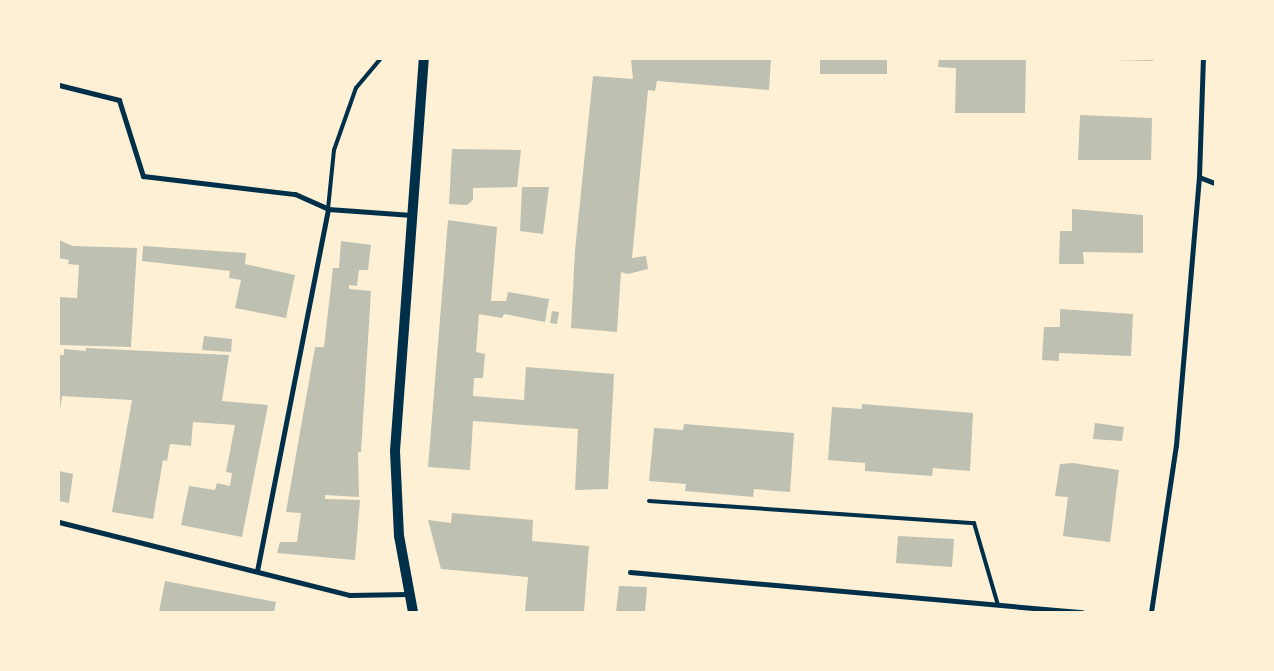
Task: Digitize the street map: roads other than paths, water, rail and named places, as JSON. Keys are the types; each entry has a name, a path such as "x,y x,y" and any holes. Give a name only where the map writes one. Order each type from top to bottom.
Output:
{"main road":[{"path":"413,612 408,594 399,536 396,451 424,59"}],"street":[{"path":"1152,612 1176,445 1199,177 1203,59"},
{"path":"59,85 119,100 143,176 295,194 328,209 412,216"},
{"path":"1199,177 1215,183"},
{"path":"257,571 328,209"},
{"path":"59,522 349,595 408,594"},
{"path":"630,572 1082,612"}],"lane":[{"path":"328,209 334,150 356,88 380,59"},
{"path":"649,501 974,523 998,605"}]}
